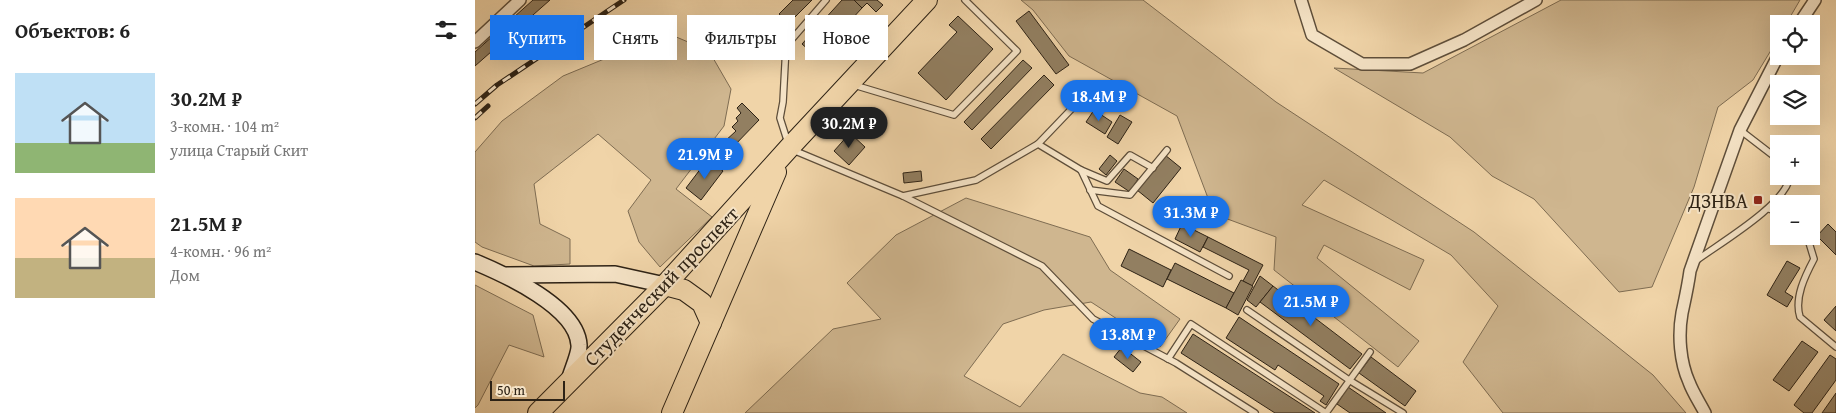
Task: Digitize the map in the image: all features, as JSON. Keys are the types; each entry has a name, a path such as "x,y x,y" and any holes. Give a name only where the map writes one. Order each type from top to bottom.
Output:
{"highway":[{"name":"Студенческий проспект","path":"538,413 665,286 927,0"},
{"path":"672,413 786,152"},
{"path":"665,286 685,290 702,303 711,323"}],"street":[{"path":"475,42 520,0"},
{"path":"1301,0 1312,35 1362,64 1409,64 1464,40 1536,0"},
{"path":"1805,15 1815,0"},
{"path":"1705,413 1689,382 1683,365 1680,337 1681,314 1693,262 1740,130 1773,65"},
{"path":"475,262 507,275 550,302 574,326 580,345 568,383"},
{"path":"507,275 615,274 665,286"}],"lane":[{"path":"826,0 786,46 783,102 780,118 786,152 903,196 1043,266 1093,319 1168,359 1255,413"},
{"path":"849,83 954,115 1017,51 965,0"},
{"path":"903,196 976,180 1038,144 1082,98"},
{"path":"1740,130 1770,153"},
{"path":"1038,144 1081,170 1107,181 1130,156 1153,168"},
{"path":"1090,190 1130,195 1167,150"},
{"path":"1081,170 1098,206 1229,276"},
{"path":"1693,262 1769,209 1787,185"},
{"path":"1810,245 1814,259 1805,275 1799,296 1798,311 1800,317 1836,347"},
{"path":"1247,310 1349,380 1403,413"},
{"path":"1168,359 1191,324 1326,413 1370,352"}],"shaded area":[{"path":"1021,0 1143,0 1276,102 1474,232 1653,375 1686,413 1503,413 1463,362 1498,306 1451,255 1324,180 1302,205 1424,260 1410,290 1324,245 1317,258 1419,341 1398,367 1274,270 1276,237 1214,214 1177,116 1069,56 1033,10"},
{"path":"1561,0 1800,0 1791,15 1770,15 1770,52 1753,80 1718,107 1694,187 1652,287 1619,292 1534,199 1492,176 1450,137 1334,68 1423,73"},
{"path":"677,37 687,42 687,60 714,60 731,89 724,126 676,189 712,217 660,267 639,242 628,211 651,180 598,134 534,184 540,224 570,239 570,264 534,266 482,247 475,242 475,152 502,121 563,76 602,60 677,60"},
{"path":"966,198 1090,237 1110,270 1180,319 1160,347 1091,302 1044,310 1003,324 964,376 1020,407 1063,354 1140,393 1162,397 1187,413 745,413 833,329 881,319 847,283 896,235"},
{"path":"475,285 533,315 544,357 509,345 475,408"}],"building":[{"path":"533,0 550,0 533,15 516,15"},
{"path":"793,0 812,0 795,17 795,15 779,14"},
{"path":"842,0 854,0 862,8 856,15 828,15"},
{"path":"854,0 877,0 883,5 876,12 867,3 862,8"},
{"path":"1029,11 1069,65 1056,74 1016,21"},
{"path":"958,16 993,49 946,100 918,73 957,32 949,25"},
{"path":"490,39 490,53 475,66 475,52"},
{"path":"1023,60 1032,68 972,130 964,122"},
{"path":"1044,75 1054,85 991,149 981,139"},
{"path":"742,103 759,120 731,149 724,142 736,131 732,127 738,121 736,118 741,113 737,108"},
{"path":"1094,110 1112,122 1105,134 1086,122"},
{"path":"1120,115 1132,122 1118,144 1107,137"},
{"path":"850,133 865,147 849,165 834,151"},
{"path":"1110,155 1117,161 1106,175 1099,169"},
{"path":"1165,155 1181,168 1153,203 1137,190"},
{"path":"708,159 723,171 701,200 686,188"},
{"path":"1124,169 1138,179 1130,192 1115,182"},
{"path":"921,171 922,181 904,183 903,173"},
{"path":"1182,224 1208,237 1200,252 1175,239"},
{"path":"1828,224 1836,232 1836,255 1820,239 1820,233"},
{"path":"1208,237 1263,265 1252,286 1243,281 1249,270 1203,247"},
{"path":"1129,249 1171,270 1163,287 1121,266"},
{"path":"1787,261 1800,268 1785,292 1793,297 1787,307 1767,295"},
{"path":"1175,263 1234,293 1226,308 1167,279"},
{"path":"1260,276 1273,286 1256,307 1247,300"},
{"path":"1241,280 1253,286 1238,315 1226,308"},
{"path":"1273,286 1362,354 1350,369 1260,302"},
{"path":"1836,306 1836,331 1824,320"},
{"path":"1239,317 1339,384 1326,405 1320,401 1324,396 1278,365 1275,370 1226,338"},
{"path":"1193,334 1315,413 1275,413 1181,353"},
{"path":"1802,341 1818,352 1789,391 1773,380"},
{"path":"1122,347 1141,362 1133,372 1114,357"},
{"path":"1830,355 1836,359 1836,380 1812,413 1804,413 1794,405"},
{"path":"1371,357 1416,391 1405,406 1359,373"},
{"path":"1348,387 1386,413 1350,413 1337,404"},
{"path":"1836,393 1836,413 1822,413"}],"railway":[{"path":"475,104 497,85 624,0"},
{"path":"475,118 488,106"}],"place":[{"name":"ДЗНВА","path":"1758,200"}]}
